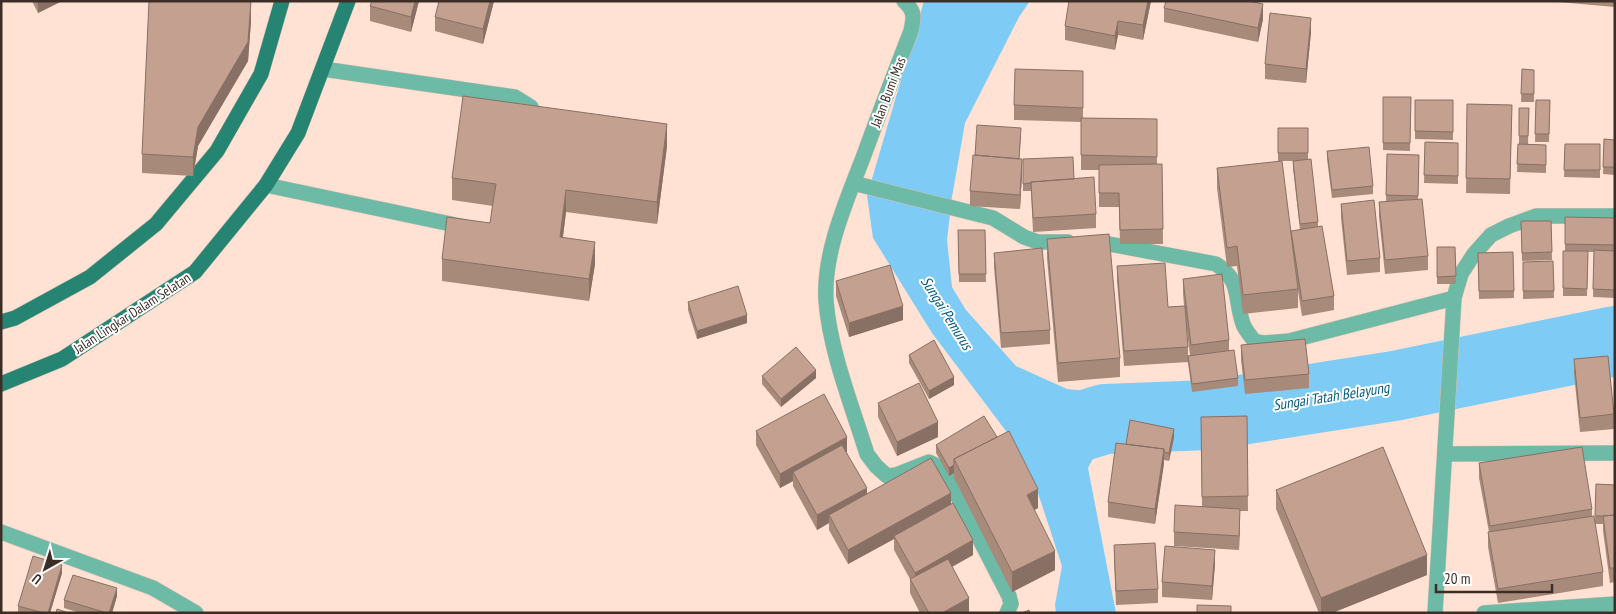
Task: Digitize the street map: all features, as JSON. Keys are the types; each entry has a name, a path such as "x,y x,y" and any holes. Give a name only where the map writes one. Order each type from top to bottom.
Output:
{"main road":[{"path":"1,322 15,318 90,277 156,224 217,150 261,74 282,1"},
{"name":"Jalan Lingkar Dalam Selatan","path":"1,384 62,359 195,272 266,185 298,133 348,1"}],"street":[{"name":"Jalan Bumi Mas","path":"904,1 911,7 914,18 911,31 859,185 831,249 827,271 826,299 829,324 835,350 867,454 887,476 896,475 929,462 936,464 942,470 948,478 1008,596 1011,604 1007,613"},
{"path":"323,69 515,97 531,107 534,128"},
{"path":"266,185 478,230"},
{"path":"859,185 993,218 1024,237 1038,242 1104,243 1216,264 1226,270 1233,279 1243,326 1254,341 1264,343 1289,341 1454,298"},
{"path":"1435,613 1454,298 1461,274 1474,254 1491,235 1536,216 1615,216"},
{"path":"1444,454 1615,453"},
{"path":"1,532 153,588 196,613"},
{"path":"1484,613 1615,604"}],"water":[{"name":"Sungai Pemurus","path":"924,1 1030,1 1019,17 965,123 952,197 947,240 952,287 966,310 1016,366 1067,389 1127,395 1088,468 1116,613 1056,613 1055,605 1062,566 1036,487 1018,447 932,333 873,238 867,196"}],"building":[{"path":"149,1 251,1 248,42 198,127 193,157 142,154"},
{"path":"372,1 415,1 411,17 370,6"},
{"path":"439,1 490,1 483,29 435,17"},
{"path":"1069,1 1148,1 1143,25 1118,21 1115,36 1065,26"},
{"path":"1166,1 1249,1 1263,4 1258,28 1164,8"},
{"path":"1270,13 1311,18 1306,69 1265,64"},
{"path":"1015,69 1083,71 1083,108 1014,105"},
{"path":"1522,69 1534,70 1534,94 1521,94"},
{"path":"463,96 667,124 657,202 566,190 560,237 595,242 589,279 442,259 447,217 490,223 496,184 452,178"},
{"path":"1383,97 1411,97 1410,143 1383,143"},
{"path":"1415,100 1453,100 1453,132 1415,131"},
{"path":"1536,100 1550,100 1549,134 1535,134"},
{"path":"1467,104 1512,105 1510,179 1466,178"},
{"path":"1519,108 1529,108 1528,136 1519,136"},
{"path":"1081,118 1157,119 1157,157 1081,155"},
{"path":"977,125 1021,128 1019,159 975,155"},
{"path":"1278,128 1308,128 1308,153 1278,153"},
{"path":"1604,139 1615,140 1615,167 1603,167"},
{"path":"1425,142 1458,143 1458,176 1424,175"},
{"path":"1518,144 1546,145 1546,165 1517,164"},
{"path":"1565,144 1600,144 1600,170 1564,170"},
{"path":"1369,147 1373,186 1332,190 1327,151"},
{"path":"1387,154 1419,155 1418,196 1386,195"},
{"path":"973,155 1022,159 1020,195 970,191"},
{"path":"1073,157 1074,179 1023,184 1023,159"},
{"path":"1311,159 1318,222 1300,224 1293,161"},
{"path":"1282,161 1298,289 1243,295 1237,246 1227,248 1217,168"},
{"path":"1162,164 1163,229 1120,230 1119,193 1099,193 1099,165"},
{"path":"1094,177 1096,214 1033,218 1031,182"},
{"path":"1422,199 1428,256 1385,260 1379,202"},
{"path":"1374,200 1380,258 1347,261 1341,204"},
{"path":"1565,217 1615,218 1615,245 1565,244"},
{"path":"1521,221 1551,221 1552,252 1522,253"},
{"path":"1322,226 1334,296 1302,301 1291,231"},
{"path":"958,230 985,230 986,274 959,274"},
{"path":"1109,234 1120,358 1058,363 1047,239"},
{"path":"1437,247 1455,247 1456,276 1437,277"},
{"path":"1042,248 1050,330 1001,333 994,253"},
{"path":"1594,250 1615,251 1615,290 1593,289"},
{"path":"1563,251 1588,251 1587,289 1563,288"},
{"path":"1513,252 1514,291 1479,291 1478,253"},
{"path":"1553,261 1554,291 1523,291 1523,262"},
{"path":"1165,263 1168,307 1185,306 1188,347 1124,351 1117,266"},
{"path":"890,265 903,306 849,323 836,281"},
{"path":"1222,274 1229,340 1191,345 1183,279"},
{"path":"738,286 747,315 697,331 688,302"},
{"path":"1305,339 1309,374 1245,380 1241,345"},
{"path":"934,340 954,377 929,391 909,355"},
{"path":"796,347 816,370 781,399 762,376"},
{"path":"1234,350 1238,378 1192,384 1188,356"},
{"path":"1608,356 1614,414 1580,418 1574,359"},
{"path":"919,383 938,422 897,442 878,403"},
{"path":"824,394 847,437 780,474 756,431"},
{"path":"984,416 997,437 954,459 954,465 949,468 936,445"},
{"path":"1247,416 1248,496 1202,497 1201,417"},
{"path":"1130,420 1174,429 1169,453 1164,452 1164,449 1126,444"},
{"path":"1009,431 1038,489 1027,495 1055,551 1012,572 954,459"},
{"path":"1116,443 1164,449 1155,509 1108,502"},
{"path":"842,445 867,488 817,515 793,472"},
{"path":"1383,447 1427,555 1321,598 1276,490"},
{"path":"1582,447 1592,509 1490,526 1479,463"},
{"path":"931,458 951,493 848,550 829,515"},
{"path":"1596,484 1615,485 1615,515 1595,516"},
{"path":"953,503 973,540 915,573 894,536"},
{"path":"1175,505 1240,509 1239,536 1174,532"},
{"path":"1615,515 1615,568 1610,568 1603,516"},
{"path":"1594,516 1603,572 1498,589 1488,532"},
{"path":"1155,543 1158,589 1116,591 1114,545"},
{"path":"1165,546 1215,550 1212,586 1162,582"},
{"path":"33,556 62,565 48,613 18,606"},
{"path":"948,559 969,598 942,613 929,613 910,579"},
{"path":"73,575 117,588 109,613 64,600"},
{"path":"1197,605 1231,606 1231,613 1197,613"},
{"path":"57,609 69,613 56,613"}],"waterway":[{"name":"Sungai Tatah Belayung","path":"1045,437 1105,419 1209,415 1394,386 1615,341"}]}
